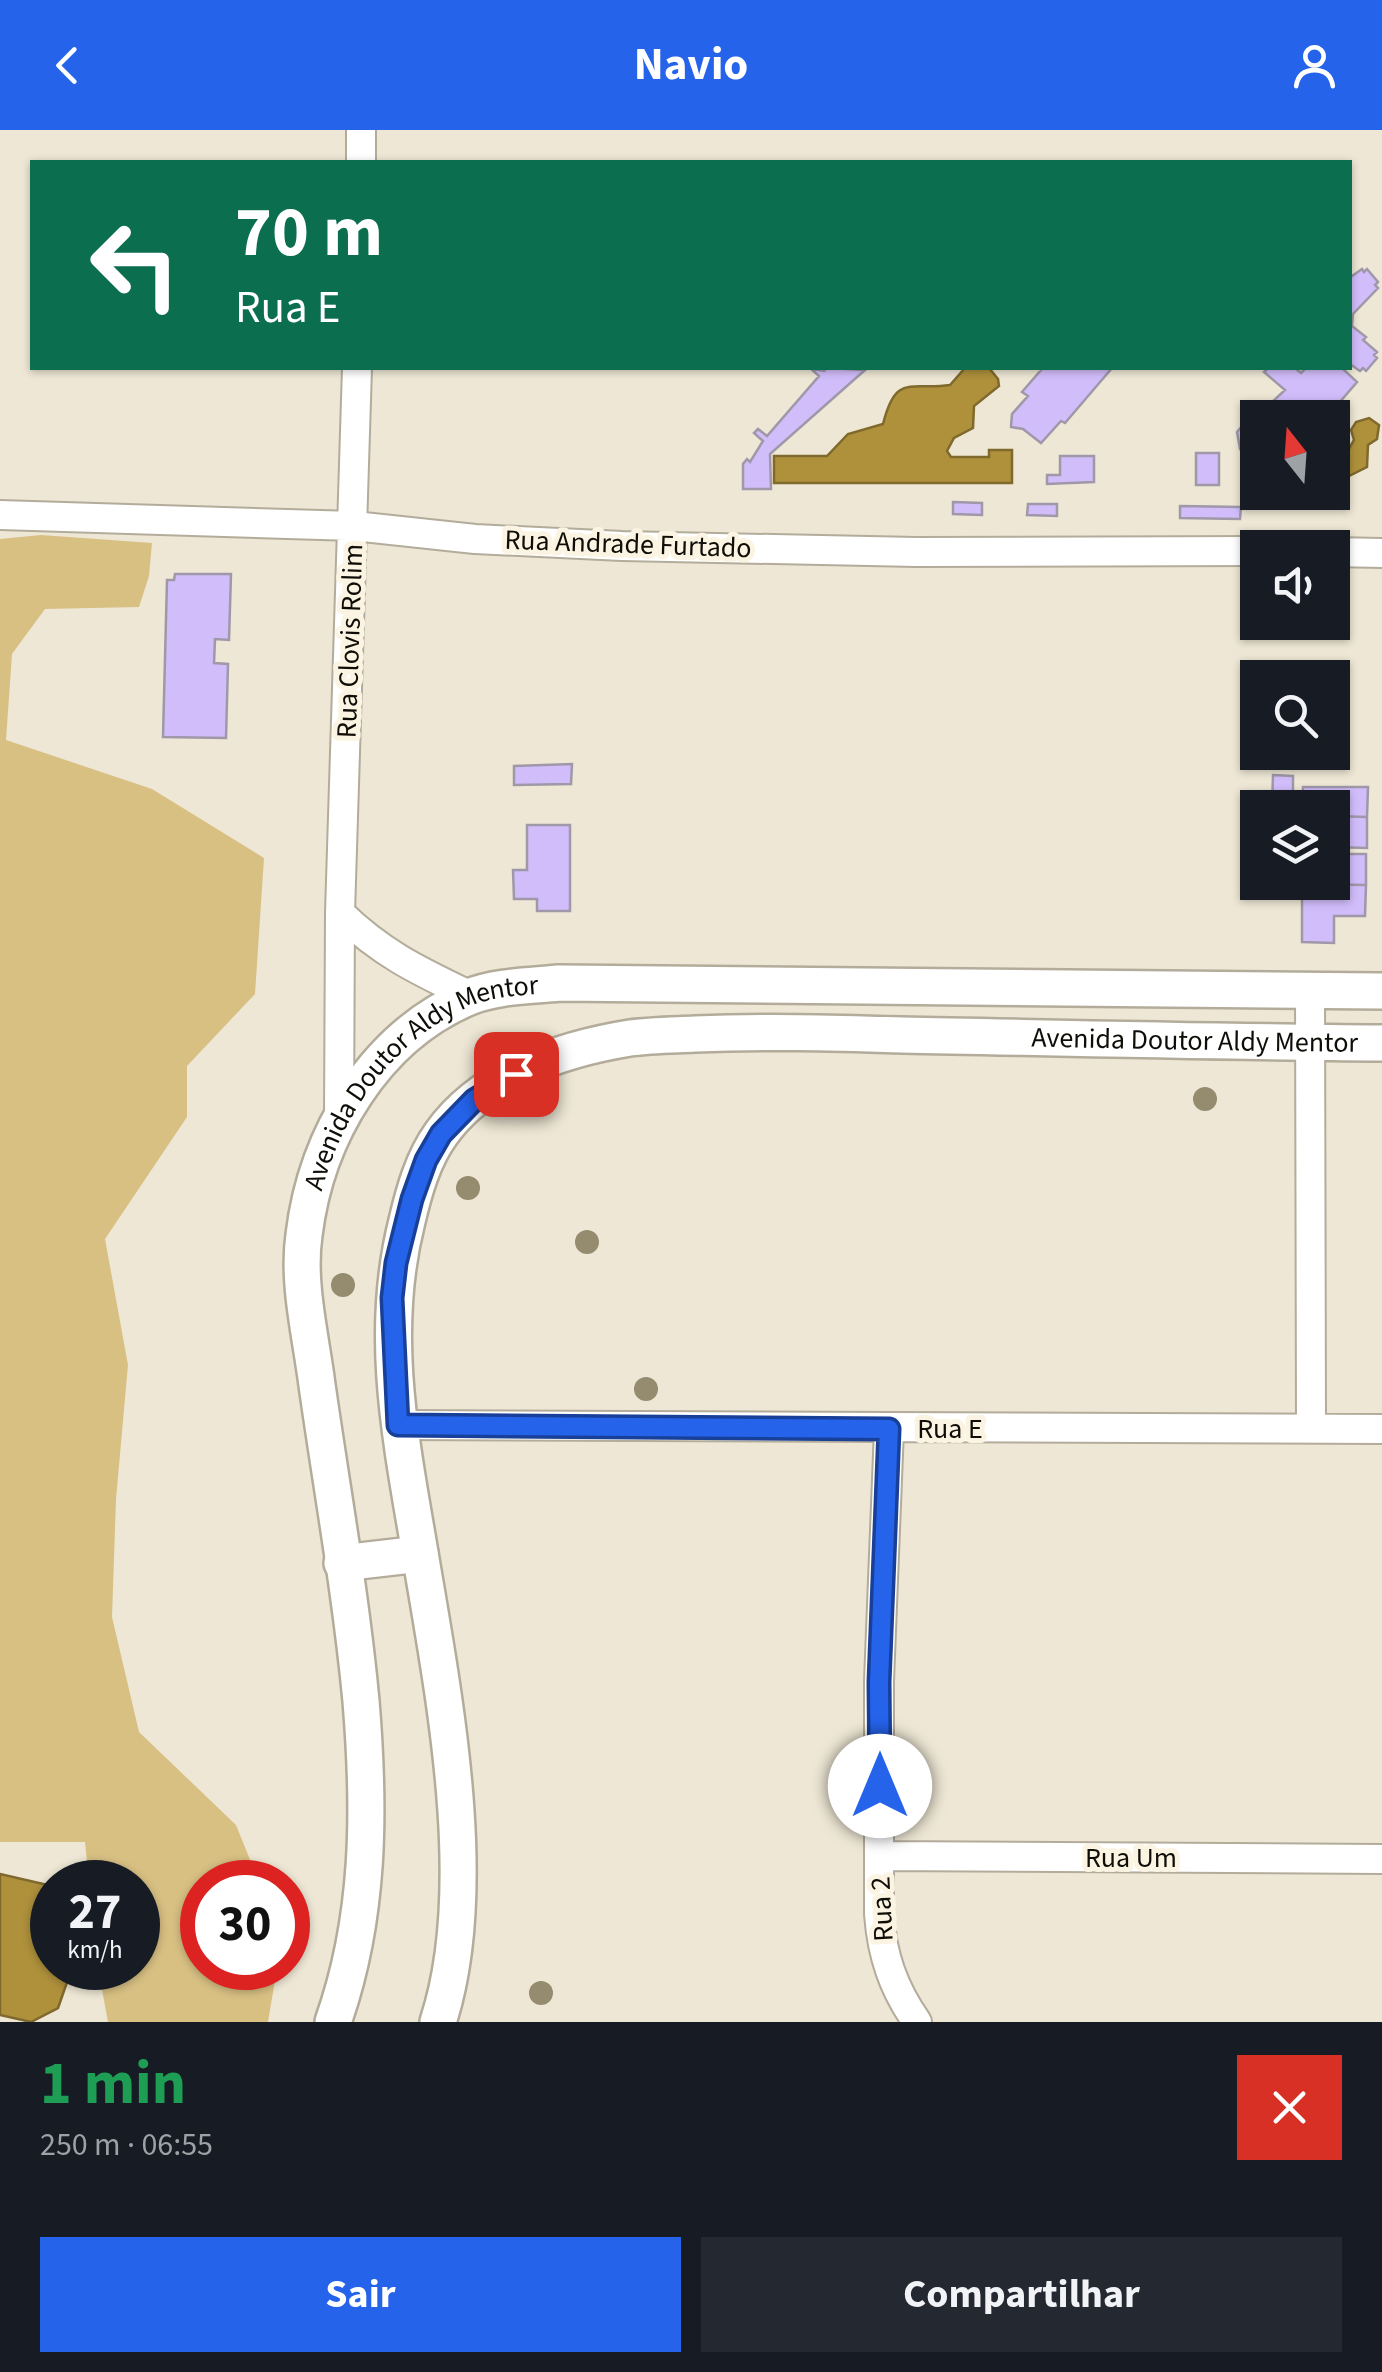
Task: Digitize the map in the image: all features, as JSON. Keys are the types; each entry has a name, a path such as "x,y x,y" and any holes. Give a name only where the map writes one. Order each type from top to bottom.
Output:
{"street":[{"path":"360,160 361,130"},
{"name":"Rua Clovis Rolim","path":"339,1118 340,914 357,370"},
{"name":"Rua Andrade Furtado","path":"0,515 354,526 475,539 622,546 916,552 1240,551"},
{"path":"1350,552 1382,553"},
{"path":"340,914 384,952 470,996"},
{"name":"Avenida Doutor Aldy Mentor","path":"333,2022 360,1923 368,1838 360,1700 303,1267 303,1237 326,1145 339,1118 372,1070 402,1040 470,996 559,983 1382,991"},
{"path":"1310,988 1311,1428"},
{"name":"Avenida Doutor Aldy Mentor","path":"442,2018 457,1910 452,1762 398,1425 392,1298 396,1263 412,1199 426,1160 441,1134 474,1100 537,1062 634,1037 751,1032 1382,1043"},
{"name":"Rua E","path":"398,1425 1382,1429"},
{"name":"Rua 2","path":"889,1429 879,1682 882,1951 893,1982 916,2022"},
{"path":"342,1563 420,1554"},
{"name":"Rua Um","path":"880,1856 1382,1859"}],"shaded area":[{"path":"963,370 991,370 998,379 999,386 974,406 973,428 954,438 947,451 951,457 989,457 989,450 1012,450 1012,483 774,483 774,456 827,456 848,434 883,424 893,397 900,390 950,385"},
{"path":"1369,418 1379,425 1377,439 1368,445 1367,467 1350,476 1350,447 1354,440 1351,430 1356,422"},
{"path":"41,535 152,543 149,576 139,607 45,609 12,654 6,740 152,789 264,858 255,994 187,1066 187,1117 105,1239 128,1365 116,1499 112,1617 139,1732 236,1825 250,1860 180,1860 180,1990 273,1990 268,2022 108,2022 102,1990 160,1990 160,1860 87,1860 85,1842 0,1842 0,539"},
{"path":"0,1874 30,1881 30,1990 64,1990 58,2008 31,2022 0,2015"}],"building":[{"path":"1367,269 1378,282 1378,288 1353,314 1352,326 1352,276"},
{"path":"1352,326 1377,352 1377,358 1366,371 1352,365"},
{"path":"812,370 865,370 770,454 771,489 743,489 743,464 747,459 750,462 763,441 754,433 758,429 767,436 819,376"},
{"path":"1041,370 1110,370 1065,423 1061,421 1041,443 1023,429 1011,427 1012,414 1028,396 1022,392"},
{"path":"1344,370 1357,382 1342,400 1274,400 1285,390 1264,372"},
{"path":"1196,453 1219,453 1219,485 1196,485"},
{"path":"1060,456 1094,456 1094,482 1047,484 1047,475 1060,475"},
{"path":"953,502 982,503 982,515 953,514"},
{"path":"1028,504 1057,504 1057,516 1027,515"},
{"path":"1180,506 1241,510 1240,519 1180,518"},
{"path":"175,574 231,574 229,640 215,639 214,663 228,664 226,738 163,737 167,580 174,580"},
{"path":"572,764 571,784 514,785 514,766"},
{"path":"1273,775 1293,776 1293,790 1273,790"},
{"path":"1368,787 1367,817 1350,817 1350,790 1303,790"},
{"path":"1350,817 1367,817 1367,848 1350,848"},
{"path":"527,825 570,825 570,911 537,911 537,899 514,899 513,870 527,870"},
{"path":"1350,854 1366,854 1366,885 1350,885"},
{"path":"1350,885 1366,885 1365,916 1334,916 1334,943 1302,942 1302,900 1350,900"}],"route":[{"path":"516,1074 474,1100 441,1134 426,1160 412,1199 396,1263 392,1298 398,1425 889,1429 879,1682 880,1786"}]}
